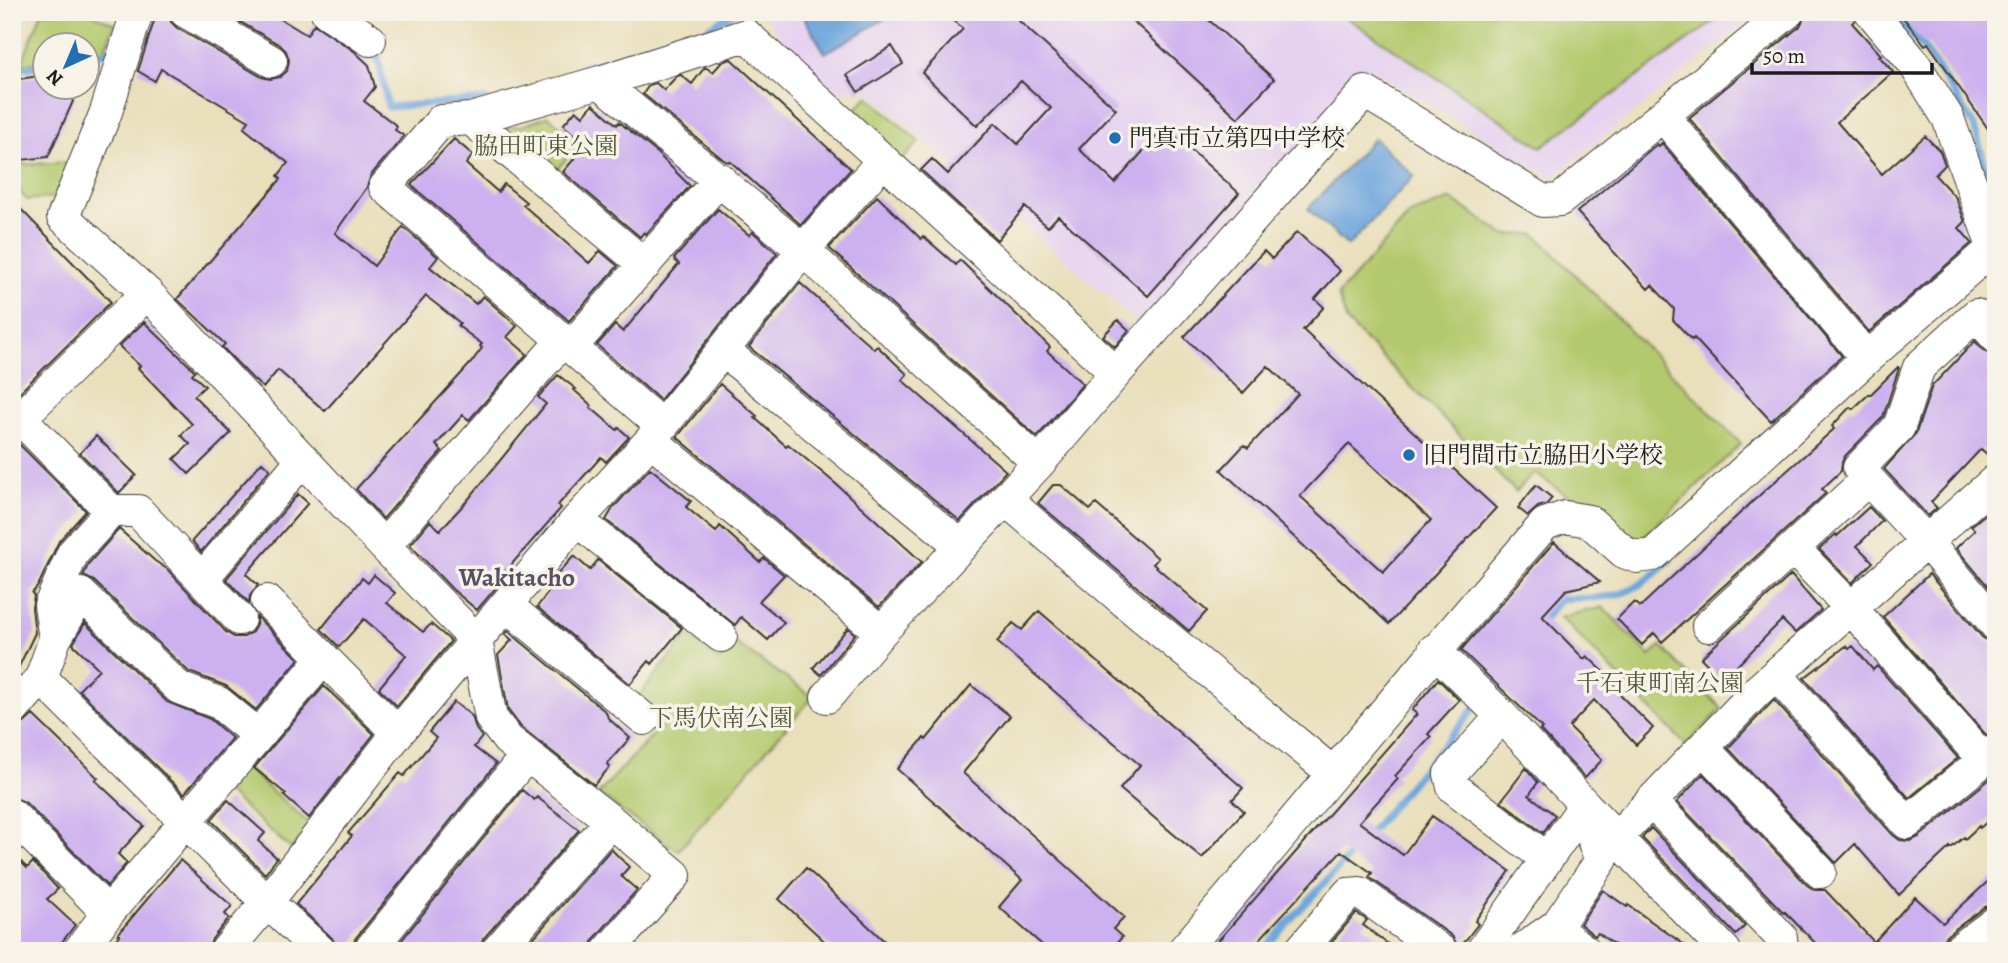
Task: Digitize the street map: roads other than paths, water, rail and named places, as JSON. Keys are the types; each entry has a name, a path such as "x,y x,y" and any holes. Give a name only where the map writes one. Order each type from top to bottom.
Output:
{"street":[{"path":"137,12 106,112 63,217 147,293 476,640 491,718 508,740 675,875 608,951"},
{"path":"186,12 271,61"},
{"path":"327,12 370,40"},
{"path":"827,697 881,632 1040,463 1116,373 1365,92 1543,201 1560,200 1664,117 1788,12"},
{"path":"1183,951 1434,650 1545,524 1565,516 1589,521 1624,552 1637,558 1653,555 1867,358 1995,246 1948,118 1913,62 1871,12"},
{"path":"881,632 656,432 567,343 385,187 441,121 471,119 600,82 743,24 882,162 1116,373"},
{"path":"600,82 803,250 1040,463"},
{"path":"1664,117 1867,358"},
{"path":"471,119 645,265"},
{"path":"226,951 398,733 577,520 724,351 803,250 882,162"},
{"path":"384,546 567,343 645,265 720,179"},
{"path":"147,293 16,422 111,511 138,510 239,619"},
{"path":"1996,337 1976,315 1919,367 1899,427 1859,468 1926,541 1996,625"},
{"path":"724,351 961,546"},
{"path":"202,579 303,459"},
{"path":"1708,626 1868,479"},
{"path":"1482,951 1547,859 1601,822 1650,801 1776,674 1996,480"},
{"path":"1005,499 1333,773"},
{"path":"55,639 50,605 73,553 111,511"},
{"path":"577,520 721,636"},
{"path":"1776,674 1907,823 1990,755 1793,548"},
{"path":"12,710 41,678 55,639 81,594 179,688 219,703 258,735"},
{"path":"267,601 398,733"},
{"path":"506,605 644,719"},
{"path":"1434,650 1502,716 1725,951"},
{"path":"79,951 108,913 323,659"},
{"path":"41,678 320,951"},
{"path":"1502,716 1450,774 1454,787 1547,859"},
{"path":"1703,748 1820,872"},
{"path":"369,951 527,755"},
{"path":"1650,801 1781,937 1782,951"},
{"path":"12,815 108,913"},
{"path":"497,951 611,821"},
{"path":"1520,951 1557,925 1602,859 1593,845 1593,836 1601,822"},
{"path":"1300,951 1348,894 1360,893 1441,951"},
{"path":"1957,951 1996,922"},
{"path":"1554,951 1565,936 1585,951"}],"water":[{"path":"897,12 825,53 802,14"},
{"path":"1374,138 1414,176 1348,246 1308,209"}],"waterway":[{"path":"563,78 585,67 701,32 736,12"},
{"path":"1892,12 1928,53 1974,126 1996,204"},
{"path":"102,54 110,52 111,48"},
{"path":"376,48 388,107 486,100"},
{"path":"12,70 32,67"},
{"path":"1539,626 1560,599 1620,594 1643,583 1670,560"},
{"path":"1366,837 1478,704"},
{"path":"1262,951 1354,851"}],"place":[{"name":"門真市立第四中学校","path":"1115,138"},
{"name":"旧門間市立脇田小学校","path":"1409,455"}],"district":[{"name":"Wakitacho","path":"517,577"}],"park label":[{"name":"脇田町東公園","path":"546,146"},
{"name":"千石東町南公園","path":"1660,683"},
{"name":"下馬伏南公園","path":"721,718"}]}
